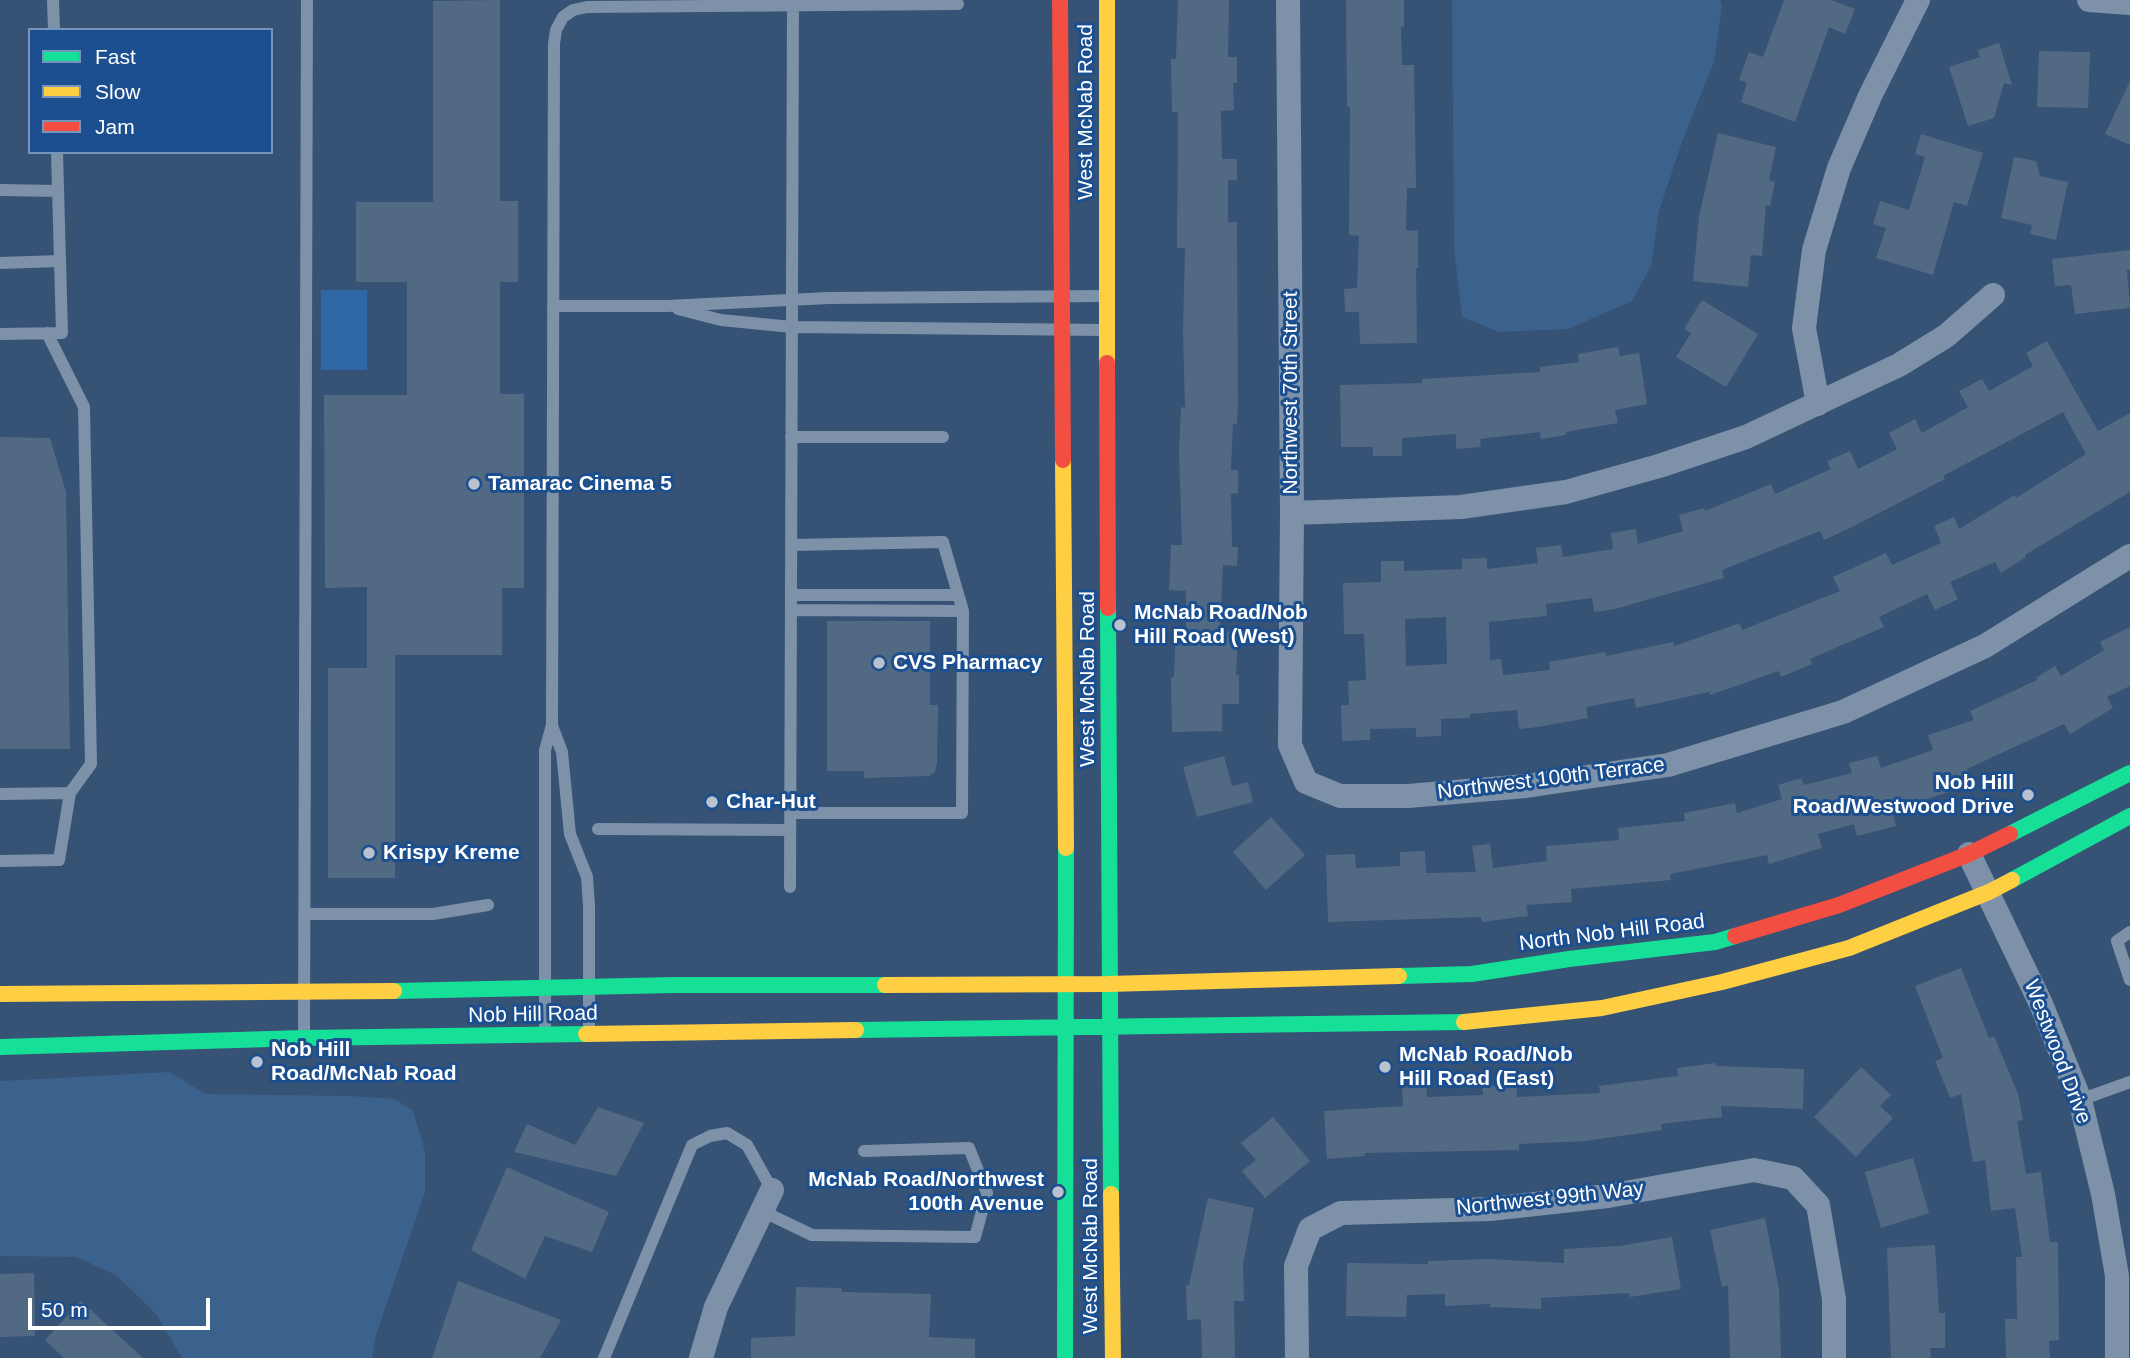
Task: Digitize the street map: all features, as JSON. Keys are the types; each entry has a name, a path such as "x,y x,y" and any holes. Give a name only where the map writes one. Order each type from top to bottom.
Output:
{"main road":[{"name":"West McNab Road","path":"1060,0 1067,1029 1065,1358"},
{"name":"West McNab Road","path":"1107,0 1108,984 1113,1358"},
{"name":"North Nob Hill Road","path":"1066,984 1472,974 1569,959 1715,942 1839,905 1969,854 2130,773"},
{"path":"1109,1027 1472,1022 1602,1008 1723,982 1849,948 1989,892 2130,816"},
{"name":"Nob Hill Road","path":"0,994 305,993 590,986 1066,984"},
{"name":"Nob Hill Road","path":"0,1047 304,1038 1109,1027"}],"street":[{"name":"Northwest 70th Street","path":"1288,0 1292,513 1290,745 1306,782"},
{"path":"1818,404 1804,328 1814,250 1839,168 1870,96 1919,0"},
{"path":"2089,0 2130,3"},
{"path":"1292,513 1461,508 1566,492 1659,466 1746,437 1899,365 1946,336 1993,295"},
{"name":"Northwest 100th Terrace","path":"1306,782 1340,796 1408,796 1527,786 1668,765 1843,712 1984,646 2130,556"},
{"name":"Westwood Drive","path":"1969,854 2041,1004 2080,1100 2122,1262 2117,1276 2117,1358"},
{"name":"Northwest 99th Way","path":"1297,1358 1296,1266 1310,1229 1341,1213 1490,1209 1608,1196 1754,1170 1793,1178 1818,1205 1834,1299 1834,1358"},
{"path":"701,1358 716,1307 767,1200"}],"lane":[{"path":"53,0 54,28"},
{"path":"304,1038 307,0"},
{"path":"790,887 793,4"},
{"path":"545,1036 545,750 552,725 556,30 563,17 573,10 587,7 958,4"},
{"path":"0,334 62,333 57,154"},
{"path":"0,190 58,191"},
{"path":"0,263 60,261"},
{"path":"553,306 667,306 792,299 1106,296"},
{"path":"667,306 721,320 792,327 1107,330"},
{"path":"0,861 59,860 70,793 91,764 84,407 47,333"},
{"path":"791,437 943,437"},
{"path":"790,813 962,813 963,611 943,542 791,545"},
{"path":"791,595 958,595"},
{"path":"791,610 963,611"},
{"path":"552,725 562,752 570,834 587,877 589,1034"},
{"path":"0,794 70,793"},
{"path":"598,829 790,830"},
{"path":"305,914 433,914 488,905"},
{"path":"2130,932 2117,941 2130,980"},
{"path":"2080,1100 2130,1082"},
{"path":"604,1358 692,1145 710,1136 727,1133 747,1145 767,1200 812,1235 975,1237 987,1193 969,1148 864,1151"}],"shaded area":[{"path":"1452,0 1720,0 1722,5 1714,62 1682,142 1659,211 1651,266 1632,301 1568,329 1499,332 1462,317 1454,249"},
{"path":"321,290 367,290 367,370 321,370"},
{"path":"169,1072 206,1094 395,1099 413,1111 425,1152 425,1192 376,1335 372,1358 182,1358 156,1314 116,1275 76,1257 0,1256 0,1081"}],"building":[{"path":"500,0 500,201 518,201 518,282 500,282 500,394 524,394 524,588 502,588 502,655 395,655 395,878 328,878 328,668 367,668 367,587 325,588 324,395 407,395 407,282 356,282 356,202 433,202 433,1"},
{"path":"1178,0 1229,0 1228,57 1237,57 1237,83 1233,83 1234,110 1221,111 1222,159 1237,159 1237,180 1228,180 1228,222 1237,222 1238,405 1237,424 1233,424 1231,470 1238,470 1238,493 1231,494 1232,547 1238,547 1237,566 1223,565 1220,631 1238,632 1236,675 1239,675 1239,704 1222,704 1222,731 1172,732 1171,677 1174,677 1176,627 1186,627 1186,591 1169,590 1171,545 1182,545 1179,453 1181,407 1185,408 1185,248 1177,248 1178,112 1172,112 1171,59 1176,59"},
{"path":"1346,0 1404,0 1404,27 1401,27 1402,65 1414,65 1416,188 1407,188 1406,230 1418,231 1417,343 1360,344 1359,312 1345,312 1344,289 1357,288 1359,236 1349,235 1350,107 1347,107"},
{"path":"1784,0 1831,0 1855,9 1845,34 1829,27 1795,122 1741,102 1747,83 1739,80 1749,52 1763,57"},
{"path":"1999,43 2012,85 2004,83 1994,118 1968,126 1949,67 1980,57 1978,50"},
{"path":"2039,51 2090,52 2088,108 2037,107"},
{"path":"2130,81 2130,145 2105,134"},
{"path":"1718,133 1776,147 1769,180 1775,182 1770,206 1766,205 1762,256 1751,255 1748,287 1693,281 1699,216"},
{"path":"1921,134 1983,153 1967,206 1954,202 1933,275 1876,258 1886,228 1873,224 1880,201 1909,210 1925,157 1915,154"},
{"path":"2014,157 2036,161 2040,176 2068,182 2056,240 2030,234 2032,225 2001,218"},
{"path":"2130,250 2130,270 2127,270 2130,308 2075,314 2071,285 2055,286 2052,259"},
{"path":"1702,300 1758,334 1726,387 1676,357 1691,333 1684,329"},
{"path":"2047,341 2098,431 2130,413 2130,492 2025,555 2026,557 2001,573 1995,562 1950,582 1958,599 1935,610 1927,594 1879,617 1884,627 1810,659 1812,664 1781,677 1779,671 1710,695 1709,692 1636,708 1634,698 1586,707 1588,718 1519,729 1517,710 1470,714 1470,718 1441,719 1441,736 1416,737 1416,728 1370,729 1370,740 1342,741 1341,705 1349,705 1348,681 1366,680 1364,634 1344,634 1343,583 1381,582 1381,561 1404,561 1404,571 1462,569 1462,559 1487,558 1487,569 1538,563 1536,548 1561,545 1563,557 1613,549 1611,533 1636,529 1638,544 1683,531 1679,515 1704,508 1705,511 1771,484 1775,494 1831,469 1827,461 1850,451 1858,469 1897,449 1889,433 1915,419 1922,433 1968,407 1959,391 1982,379 1989,391 2033,366 2026,353","holes":["2063,412 2086,454 2016,498 2015,495 1959,529 1954,517 1934,526 1941,543 1892,565 1886,553 1833,577 1840,591 1742,630 1740,623 1674,646 1673,642 1606,656 1605,652 1549,662 1550,670 1503,675 1501,659 1490,660 1489,622 1547,616 1546,604 1592,598 1594,612 1615,609 1724,578 1722,570 1820,531 1824,540 1850,528 1945,479 1943,476","1446,617 1447,664 1406,666 1405,619"]},
{"path":"1618,347 1620,356 1639,353 1647,404 1615,410 1618,423 1541,439 1540,432 1480,439 1481,447 1456,449 1456,434 1402,438 1402,456 1373,456 1373,447 1341,447 1340,385 1422,383 1422,379 1540,372 1540,367 1579,362 1578,354"},
{"path":"0,437 50,438 66,492 70,749 0,749"},
{"name":"CVS Pharmacy","path":"827,621 930,621 930,705 938,705 935,772 929,776 864,778 864,771 827,771"},
{"path":"2130,627 2130,686 2107,697 2113,708 2070,734 2064,724 1967,769 1972,784 1892,811 1896,826 1857,836 1854,824 1818,834 1822,848 1769,864 1767,855 1670,874 1671,880 1571,889 1572,902 1526,905 1528,916 1482,922 1481,917 1328,922 1326,855 1355,854 1356,868 1400,866 1400,852 1425,851 1426,873 1476,872 1472,846 1490,844 1493,868 1547,861 1546,846 1619,840 1618,828 1685,821 1684,813 1735,803 1737,813 1782,799 1778,785 1801,778 1804,785 1852,773 1849,763 1877,756 1881,768 1933,750 1928,735 1974,720 1970,711 2037,680 2036,678 2055,666 2061,676 2104,650 2100,642"},
{"path":"1224,756 1232,786 1248,782 1253,802 1197,817 1183,767"},
{"path":"1271,817 1305,855 1266,890 1233,852"},
{"path":"1961,968 1989,1038 1994,1036 2018,1094 2023,1120 2017,1121 2026,1174 2041,1172 2050,1242 2058,1242 2059,1340 2049,1341 2050,1358 2006,1358 2005,1319 2017,1319 2016,1257 2022,1257 2015,1208 1991,1211 1985,1160 1973,1162 1961,1094 1950,1098 1935,1061 1943,1058 1915,986"},
{"path":"1716,1063 1716,1066 1804,1069 1803,1109 1721,1106 1722,1117 1661,1124 1662,1130 1586,1141 1519,1144 1519,1150 1365,1153 1365,1156 1327,1159 1324,1111 1403,1106 1402,1086 1426,1085 1427,1097 1483,1095 1482,1086 1516,1085 1517,1097 1600,1093 1599,1086 1678,1076 1677,1068"},
{"path":"1861,1067 1891,1095 1880,1106 1893,1118 1856,1157 1814,1117"},
{"path":"598,1107 644,1123 616,1176 514,1152 527,1124 575,1145"},
{"path":"1273,1117 1310,1161 1265,1198 1242,1171 1256,1160 1241,1143"},
{"path":"1913,1158 1929,1213 1881,1228 1865,1172"},
{"path":"507,1167 609,1212 592,1252 545,1236 525,1279 471,1250"},
{"path":"1208,1198 1254,1208 1243,1264 1244,1301 1234,1301 1235,1358 1202,1358 1201,1319 1187,1320 1186,1285 1189,1285"},
{"path":"1765,1218 1779,1289 1781,1358 1730,1358 1728,1285 1722,1287 1710,1230"},
{"path":"1672,1237 1681,1289 1630,1297 1629,1293 1541,1298 1541,1309 1490,1307 1490,1304 1445,1306 1445,1294 1407,1295 1406,1317 1346,1316 1347,1263 1428,1264 1428,1261 1489,1259 1564,1263 1564,1249 1619,1246"},
{"path":"1935,1245 1939,1313 1945,1313 1945,1348 1930,1348 1931,1358 1891,1358 1887,1248"},
{"path":"34,1273 35,1336 0,1337 0,1274"},
{"path":"458,1281 561,1320 540,1358 432,1358"},
{"path":"796,1287 841,1288 842,1292 931,1294 929,1337 975,1339 975,1358 751,1358 751,1338 795,1336"},
{"path":"81,1301 143,1358 64,1358 45,1340"}],"traffic: fast":[{"path":"1108,608 1111,1194"},
{"path":"2010,834 2130,773"},
{"path":"2012,880 2130,816"},
{"path":"1065,1358 1066,848"},
{"path":"1399,976 1472,974 1569,959 1715,942 1735,936"},
{"path":"394,991 675,985 885,985"},
{"path":"856,1030 1464,1022"},
{"path":"0,1047 304,1038 586,1034"}],"traffic: slow":[{"path":"1107,0 1107,363"},
{"path":"1063,460 1066,848"},
{"path":"1464,1022 1602,1008 1722,982 1849,948 1989,892 2012,880"},
{"path":"885,985 1108,984 1399,976"},
{"path":"0,994 394,991"},
{"path":"586,1034 856,1030"},
{"path":"1111,1194 1113,1358"}],"traffic: jam":[{"path":"1060,0 1063,460"},
{"path":"1107,363 1108,608"},
{"path":"1735,936 1839,905 1969,854 2010,834"}],"place":[{"name":"Tamarac Cinema 5","path":"474,484"},
{"name":"McNab Road/Nob Hill Road (West)","path":"1120,625"},
{"name":"CVS Pharmacy","path":"879,663"},
{"name":"Nob Hill Road/Westwood Drive","path":"2028,795"},
{"name":"Char-Hut","path":"712,802"},
{"name":"Krispy Kreme","path":"369,853"},
{"name":"Nob Hill Road/McNab Road","path":"257,1062"},
{"name":"McNab Road/Nob Hill Road (East)","path":"1385,1067"},
{"name":"McNab Road/Northwest 100th Avenue","path":"1058,1192"}]}
